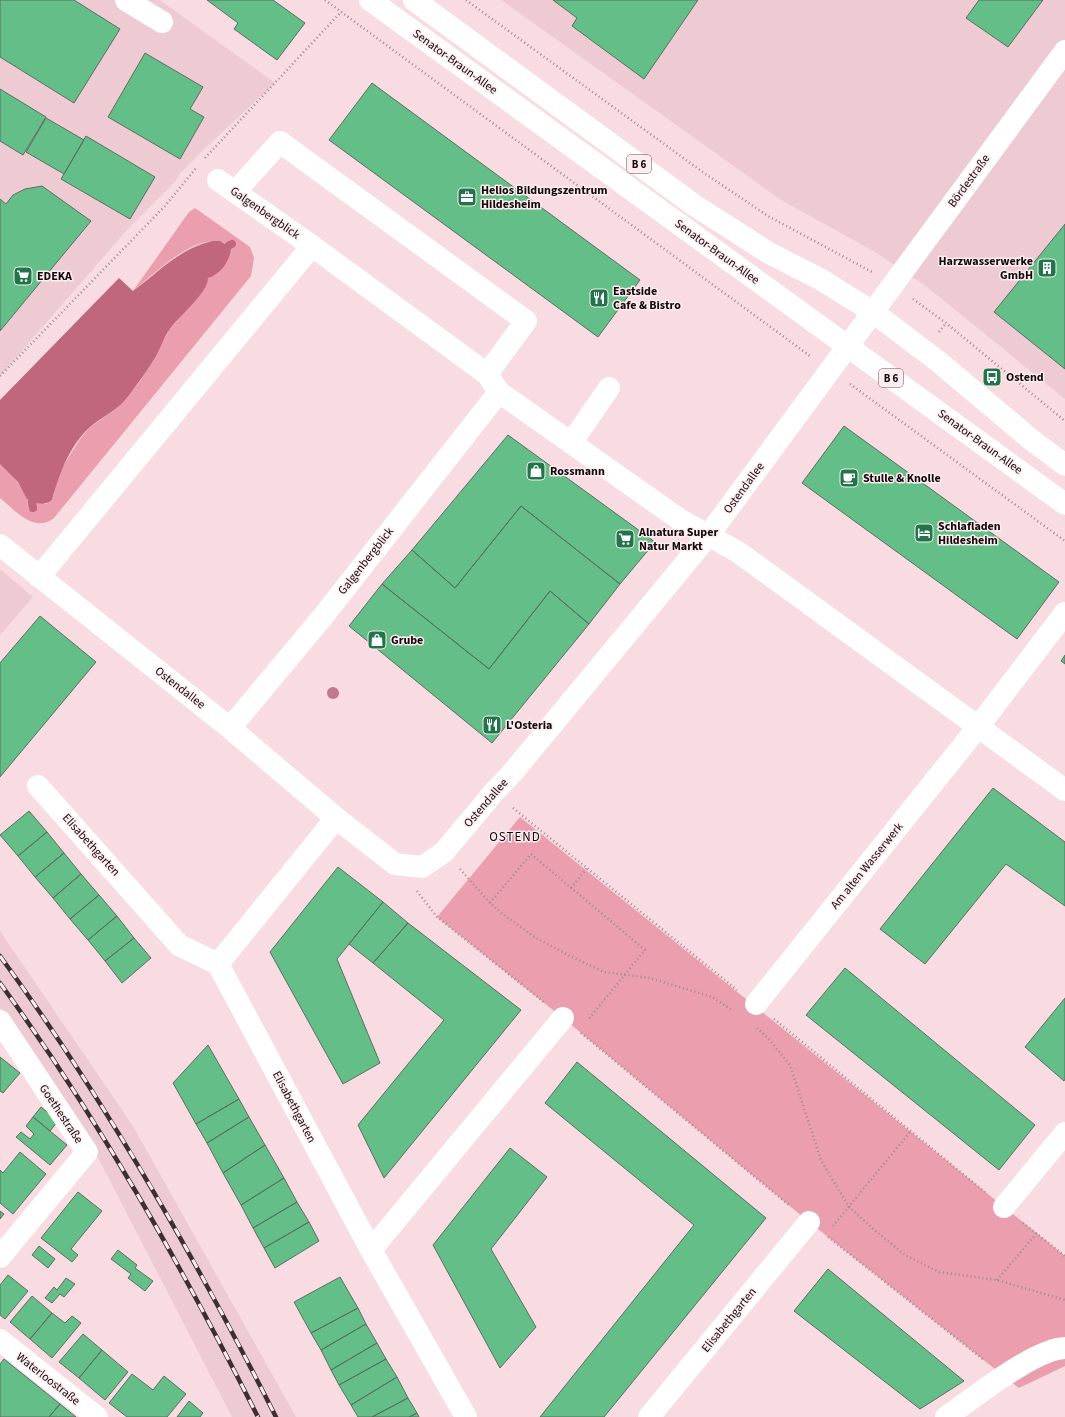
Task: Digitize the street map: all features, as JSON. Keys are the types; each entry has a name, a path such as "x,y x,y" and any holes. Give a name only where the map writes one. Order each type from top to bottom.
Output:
{"street":[{"path":"126,0 162,22"},
{"name":"Senator-Braun-Allee","path":"370,0 846,347 1065,504"},
{"name":"Senator-Braun-Allee","path":"418,1 694,205 769,253 820,279 873,312 939,362 1029,438 1065,466"},
{"name":"Bördestraße","path":"873,312 892,284 1065,51"},
{"name":"Galgenbergblick","path":"487,374 526,321 280,142 226,186 312,246 487,374 499,392 679,519 708,536"},
{"name":"Galgenbergblick","path":"39,577 312,246"},
{"name":"Ostendallee","path":"0,545 230,728 336,818 395,864 422,867 444,852 494,792 513,772 708,536 873,312"},
{"path":"571,443 610,388"},
{"name":"Galgenbergblick","path":"230,728 324,614 499,392"},
{"path":"708,536 738,552 1065,790"},
{"name":"Am alten Wasserwerk","path":"748,1014 978,727 1065,613"},
{"name":"Elisabethgarten","path":"38,786 179,944 218,964 371,1250 466,1417"},
{"path":"218,964 336,818"},
{"name":"Goethestraße","path":"0,1021 87,1152 0,1257"},
{"path":"371,1250 571,1024"},
{"path":"1004,1207 1065,1133"},
{"name":"Elisabethgarten","path":"649,1417 809,1222"},
{"name":"Waterloostraße","path":"0,1340 97,1417"},
{"path":"946,1417 1042,1354 1055,1348 1065,1348"}],"path":[{"path":"325,0 1065,541"},
{"path":"466,0 704,173 768,216 839,253 892,284 946,323 1065,421"},
{"path":"203,160 341,12"},
{"path":"0,376 165,206 197,166"},
{"path":"494,792 587,868 748,1014 910,1132 1065,1256"},
{"path":"444,852 490,904 536,938 604,972 625,976 650,978 712,997 748,1014 790,1065 821,1160 849,1207 905,1255 939,1272 997,1280 1065,1300"},
{"path":"490,904 531,854 645,950 625,976 571,1024"},
{"path":"395,864 437,917 571,1024 809,1222 1005,1377"},
{"path":"571,888 587,868"},
{"path":"826,1235 910,1132"},
{"path":"997,1280 1036,1233"}],"shaded area":[{"path":"0,0 160,0 275,83 201,152 179,175 175,182 127,230 0,376"},
{"path":"501,0 1065,0 1065,399 927,287 875,252 781,200"},
{"path":"195,208 250,247 254,258 251,276 54,518 47,522 32,522 18,514 0,498 0,464 10,472 32,502 46,504 52,500 60,471 80,439 89,428 113,411 125,400 141,380 170,329 200,294 208,278 218,272 228,259 226,244 214,242 202,243 189,248 176,256 133,291 189,212"},
{"path":"220,241 231,248 227,262 221,270 208,278 207,284 198,297 170,329 153,362 126,399 118,407 90,427 77,442 66,460 52,500 40,504 27,499 18,482 0,464 0,400 119,278 133,291 161,268 180,255 201,244"},
{"path":"0,569 33,597 0,635"},
{"path":"520,817 1065,1256 1065,1366 1019,1388 809,1222 563,1018 437,917"},
{"path":"0,931 133,1126 296,1417 232,1417 94,1150 49,1078 0,1007"}],"building":[{"path":"0,0 74,0 120,29 74,103 0,57"},
{"path":"207,0 273,0 305,23 277,60 234,29 238,23"},
{"path":"553,0 698,0 644,79 572,26 577,18"},
{"path":"979,0 1043,0 1008,47 966,18"},
{"path":"145,53 203,87 190,109 204,117 180,159 108,117"},
{"path":"372,83 640,280 598,337 329,140"},
{"path":"0,89 46,117 23,155 0,141"},
{"path":"46,118 84,140 64,174 26,152"},
{"path":"86,136 155,177 130,219 61,179"},
{"name":"EDEKA","path":"42,186 91,221 0,331 0,199 6,204 13,195 25,189"},
{"name":"Harzwasserwerke GmbH","path":"1065,224 1065,369 994,312"},
{"path":"844,426 1059,582 1017,639 802,483"},
{"path":"508,435 655,542 620,584 521,506 455,588 412,550"},
{"path":"521,506 620,584 589,624 550,591 489,669 382,584 412,550 455,588"},
{"path":"382,584 489,669 550,591 589,624 492,743 349,626"},
{"path":"40,616 96,662 0,777 0,663"},
{"path":"1065,655 1065,664 1061,661"},
{"path":"993,788 1065,842 1065,906 1006,864 925,964 880,929"},
{"path":"29,811 47,832 18,856 0,835"},
{"path":"47,832 64,853 35,877 18,856"},
{"path":"64,853 81,874 53,898 35,877"},
{"path":"338,867 383,902 337,959 380,1063 343,1084 270,952"},
{"path":"81,874 99,895 70,919 53,898"},
{"path":"99,895 117,916 88,940 70,919"},
{"path":"383,902 408,923 373,963 349,944"},
{"path":"117,916 134,938 105,961 88,940"},
{"path":"408,923 521,1010 384,1178 358,1125 444,1020 373,963"},
{"path":"134,938 151,958 122,983 105,961"},
{"path":"845,968 1035,1125 999,1170 806,1015"},
{"path":"1065,998 1065,1079 1064,1081 1025,1047"},
{"path":"208,1045 239,1099 196,1124 173,1083"},
{"path":"0,1057 20,1073 3,1093 0,1091"},
{"path":"577,1062 766,1218 604,1417 540,1417 694,1225 545,1103"},
{"path":"239,1099 249,1117 207,1143 196,1124"},
{"path":"41,1107 58,1121 50,1131 33,1117"},
{"path":"33,1117 67,1145 50,1165 16,1137 21,1132 30,1139 34,1134 26,1126"},
{"path":"249,1117 265,1145 223,1173 207,1143"},
{"path":"265,1145 284,1178 241,1205 223,1173"},
{"path":"510,1148 547,1177 491,1249 536,1327 500,1368 433,1245"},
{"path":"20,1152 46,1174 13,1214 0,1203 0,1170 3,1173"},
{"path":"284,1178 297,1202 253,1228 241,1205"},
{"path":"78,1192 102,1211 71,1249 78,1255 72,1262 41,1238"},
{"path":"297,1202 309,1222 264,1248 253,1228"},
{"path":"0,1211 4,1214 0,1219"},
{"path":"309,1222 319,1241 275,1268 264,1248"},
{"path":"39,1246 55,1259 48,1268 32,1255"},
{"path":"118,1250 137,1265 135,1268 153,1281 145,1291 128,1278 131,1274 111,1259"},
{"path":"828,1269 964,1381 920,1409 794,1311"},
{"path":"8,1275 28,1291 5,1319 0,1315 0,1285"},
{"path":"340,1277 358,1308 311,1333 294,1302"},
{"path":"66,1278 75,1284 64,1297 60,1294 52,1303 45,1298 54,1287 57,1290"},
{"path":"32,1296 52,1313 30,1339 10,1322"},
{"path":"358,1308 366,1324 321,1350 311,1333"},
{"path":"52,1313 65,1323 72,1316 81,1323 52,1358 30,1339"},
{"path":"366,1324 377,1343 331,1370 321,1350"},
{"path":"83,1334 102,1350 79,1378 59,1362"},
{"path":"377,1343 386,1359 339,1385 331,1370"},
{"path":"102,1350 128,1372 105,1400 79,1378"},
{"path":"4,1359 60,1404 49,1417 0,1417 0,1364"},
{"path":"386,1359 397,1377 351,1405 339,1385"},
{"path":"132,1374 153,1390 164,1376 186,1394 167,1417 127,1417 109,1403"},
{"path":"397,1377 408,1398 372,1417 358,1417 351,1405"},
{"path":"408,1398 417,1413 409,1417 372,1417"},
{"path":"189,1401 203,1413 200,1417 177,1417"},
{"path":"60,1404 76,1417 49,1417"},
{"path":"417,1413 419,1417 409,1417"}],"waterway":[{"path":"228,246 232,244"},
{"path":"32,502 33,508"}],"railway":[{"path":"0,956 39,1011 113,1123 214,1298 276,1417"},
{"path":"0,983 71,1087 138,1195 200,1305 258,1417"}],"place":[{"name":"Helios Bildungszentrum Hildesheim","path":"467,197"},
{"name":"Harzwasserwerke GmbH","path":"1047,268"},
{"name":"EDEKA","path":"23,276"},
{"name":"Eastside Cafe & Bistro","path":"599,298"},
{"name":"Ostend","path":"992,377"},
{"name":"Rossmann","path":"536,471"},
{"name":"Stulle & Knolle","path":"849,478"},
{"name":"Schlafladen Hildesheim","path":"924,533"},
{"name":"Alnatura Super Natur Markt","path":"625,539"},
{"name":"Grube","path":"377,640"},
{"name":"L'Osteria","path":"492,725"}],"district":[{"name":"OSTEND","path":"515,837"}]}
